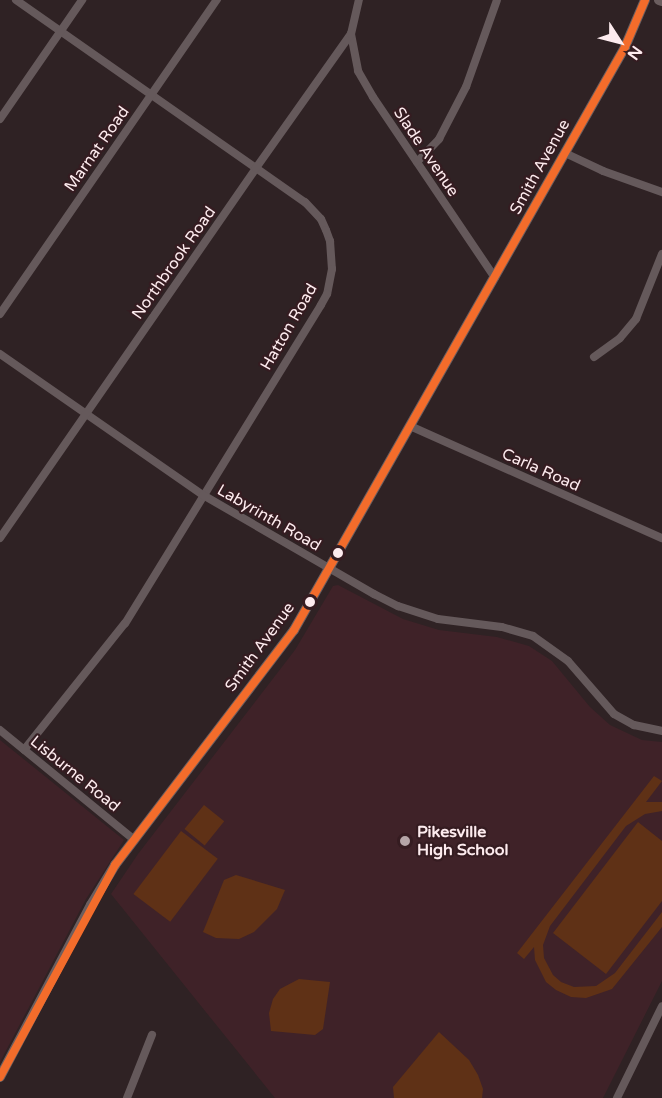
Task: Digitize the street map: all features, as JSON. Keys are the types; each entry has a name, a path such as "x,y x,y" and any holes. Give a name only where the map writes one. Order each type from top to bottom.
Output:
{"main road":[{"name":"Smith Avenue","path":"0,1077 91,905 133,839 282,646 330,569 633,34 645,0"}],"street":[{"name":"Hatton Road","path":"16,0 305,202 321,219 330,241 330,282 321,305 125,623 24,750"},
{"path":"0,119 82,0"},
{"name":"Marnat Road","path":"0,314 217,0"},
{"name":"Northbrook Road","path":"0,538 351,34 359,0"},
{"path":"417,162 439,139 466,87 497,0"},
{"name":"Slade Avenue","path":"351,34 358,70 495,278"},
{"path":"565,153 603,171 662,192"},
{"path":"594,357 620,338 636,319 662,254"},
{"name":"Labyrinth Road","path":"0,354 203,495 330,569 374,594 419,614 438,619 502,627 532,636 568,661 614,714 634,725 662,731"},
{"name":"Carla Road","path":"410,426 662,538"},
{"name":"Lisburne Road","path":"0,730 133,839"},
{"path":"617,1098 662,1006"},
{"path":"127,1098 152,1035"}],"shaded area":[{"name":"Pikesville High School","path":"338,585 403,619 439,630 497,637 529,646 552,661 590,707 610,725 642,740 662,742 662,981 603,1098 275,1098 111,894 138,854 295,650 333,586"},
{"path":"0,740 124,840 86,899 0,1062"},
{"path":"654,776 662,781 646,802 662,802 662,811 645,814 626,826 550,926 543,945 544,958 553,975 561,982 574,987 596,986 615,973 662,912 662,927 612,989 586,998 571,997 546,982 535,960 534,947 524,959 517,953"},
{"path":"204,805 224,821 205,845 184,829"},
{"path":"638,822 662,841 662,901 606,974 553,933"},
{"path":"181,831 218,859 170,922 133,894"},
{"path":"236,875 285,890 277,909 254,932 239,939 216,938 203,932 224,880"},
{"path":"299,979 330,982 323,1029 315,1035 271,1031 269,1013 273,999 280,989"},
{"path":"439,1032 469,1060 483,1089 482,1098 394,1098 393,1087"}],"transit line":[{"path":"0,1077 115,865 294,630 625,47 645,0"}],"place":[{"name":"Pikesville High School","path":"405,841"}]}
